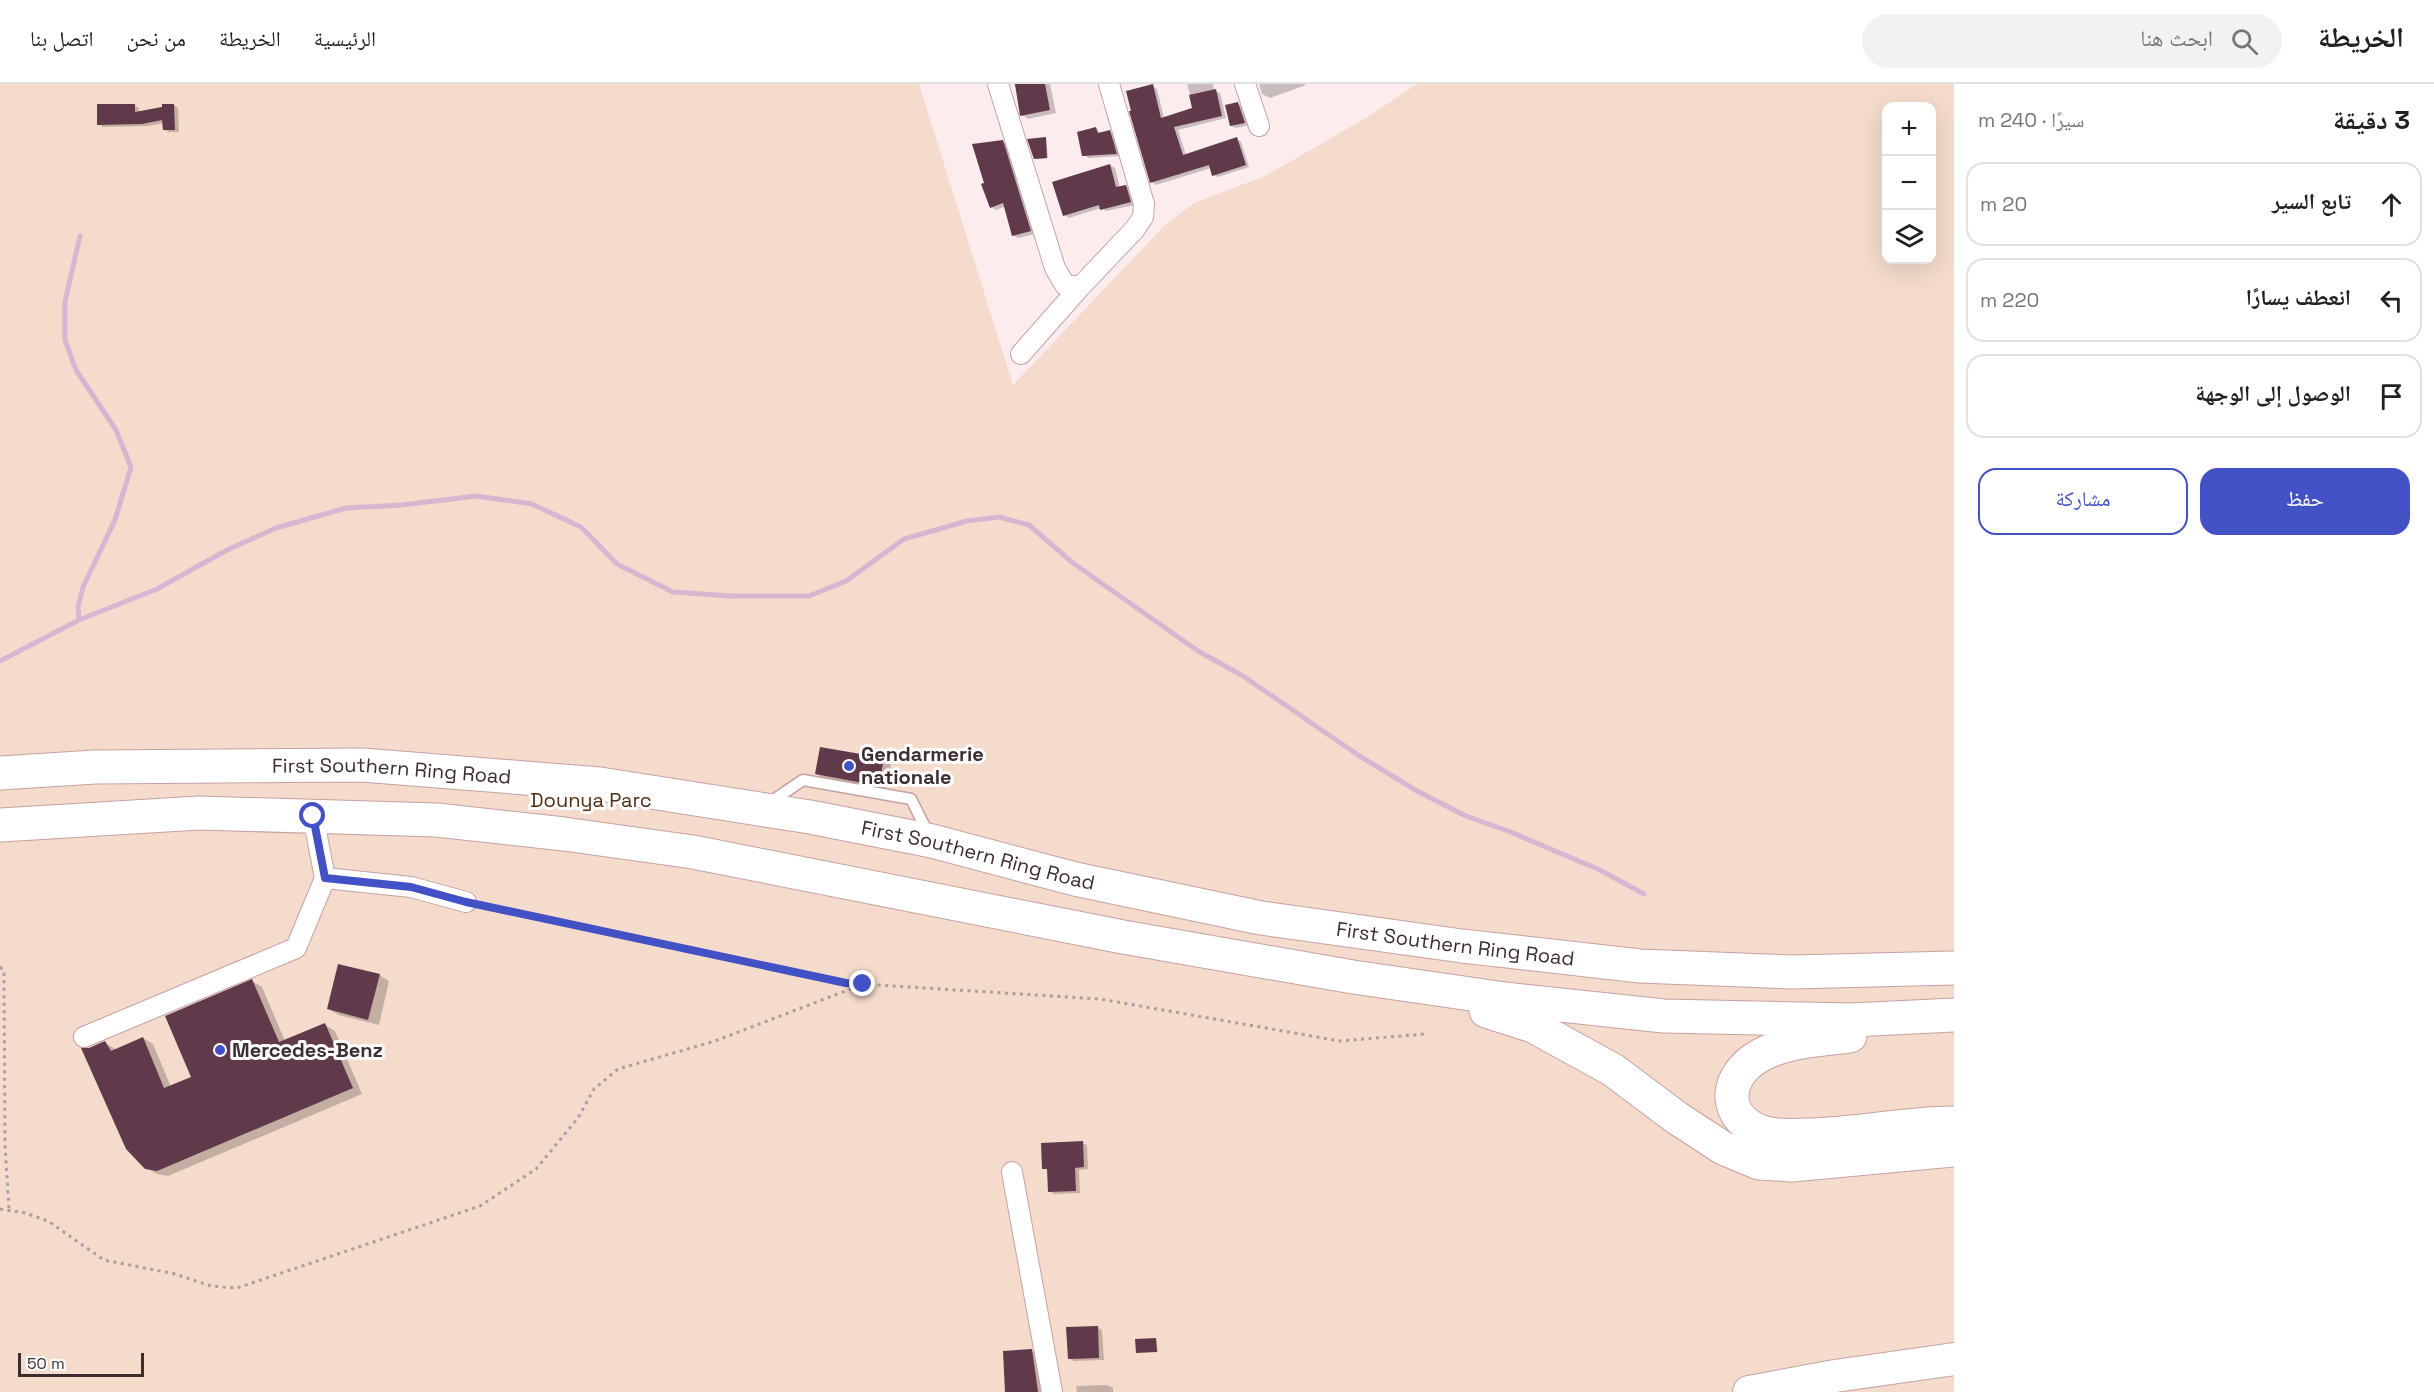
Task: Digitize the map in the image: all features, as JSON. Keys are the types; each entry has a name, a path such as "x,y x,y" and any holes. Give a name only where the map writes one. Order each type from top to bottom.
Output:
{"highway":[{"name":"First Southern Ring Road","path":"0,773 95,767 362,765 600,784 760,809 932,841 1075,879 1261,918 1462,946 1640,966 1792,972 1954,968"},
{"path":"0,825 199,813 437,820 564,834 693,852 1123,938 1353,977 1505,999 1664,1016 1852,1020 1954,1015"},
{"path":"1353,977 1489,1012 1533,1026 1613,1071 1677,1118 1723,1148 1759,1164 1792,1166 1954,1150"},
{"path":"1954,1021 1791,1044 1761,1055 1743,1069 1732,1089 1734,1110 1747,1126 1776,1135 1837,1134 1954,1124"}],"main road":[{"path":"1749,1392 1835,1376 1954,1359"}],"street":[{"path":"998,84 1055,268 1065,285 1080,287"},
{"path":"1021,354 1135,229 1143,217 1144,204 1109,84"},
{"path":"1245,84 1260,126"},
{"path":"84,1037 296,948 325,878 313,816"},
{"path":"325,878 411,887 466,902"},
{"path":"1012,1172 1052,1392"}],"path":[{"path":"466,902 846,983 1100,999 1340,1041 1424,1034"},
{"path":"0,967 4,971 5,1145 9,1209"},
{"path":"0,1209 9,1209 48,1221 104,1260 175,1274 212,1286 237,1288 480,1206 536,1169 578,1118 594,1089 618,1069 715,1041 863,984"}],"green space":[{"name":"Dounya Parc","path":"0,84 919,84 1013,385 1165,225 1194,203 1265,176 1366,118 1417,84 1954,84 1954,1392 0,1392"}],"building":[{"path":"1015,84 1045,84 1050,110 1020,116"},
{"path":"1153,84 1161,118 1192,108 1189,95 1216,89 1222,116 1174,127 1183,155 1237,137 1246,165 1212,176 1209,165 1150,183 1129,111 1131,111 1126,91"},
{"path":"1238,102 1245,123 1230,126 1225,105"},
{"path":"97,104 135,104 135,112 162,107 162,104 174,104 175,130 163,130 162,120 142,124 97,125"},
{"path":"1096,127 1098,133 1110,130 1117,154 1082,156 1077,132"},
{"path":"1046,137 1047,158 1034,159 1027,139"},
{"path":"1003,140 1031,231 1012,236 1003,203 990,208 981,184 984,183 972,144"},
{"path":"1110,164 1116,187 1126,185 1131,202 1100,210 1099,205 1063,216 1052,182"},
{"name":"Gendarmerie nationale","path":"820,747 884,758 879,786 815,774"},
{"path":"338,964 380,974 368,1020 327,1009"},
{"path":"252,979 279,1042 325,1023 353,1088 157,1171 145,1169 126,1149 81,1048 89,1048 105,1041 111,1051 143,1037 164,1088 191,1077 165,1016"},
{"path":"1083,1141 1084,1167 1075,1168 1076,1191 1048,1192 1047,1169 1042,1169 1041,1143"},
{"path":"1098,1326 1099,1358 1068,1359 1066,1327"},
{"path":"1156,1338 1157,1352 1136,1353 1135,1339"},
{"path":"1032,1349 1038,1392 1005,1392 1003,1351"}],"waterway":[{"path":"79,620 78,607 83,587 115,520 131,467 116,430 76,370 65,340 65,302 80,236"},
{"path":"0,661 79,620 157,589 227,550 276,528 346,508 402,505 476,496 532,504 581,527 617,564 673,592 730,596 809,596 846,581 904,539 967,521 999,517 1029,525 1073,563 1198,651 1243,676 1358,755 1417,791 1466,816 1600,870 1644,894"}],"place":[{"name":"Gendarmerie nationale","path":"849,766"},
{"name":"Mercedes-Benz","path":"220,1050"}],"route":[{"path":"313,816 325,878 428,890 466,902 846,983 863,984"}]}
